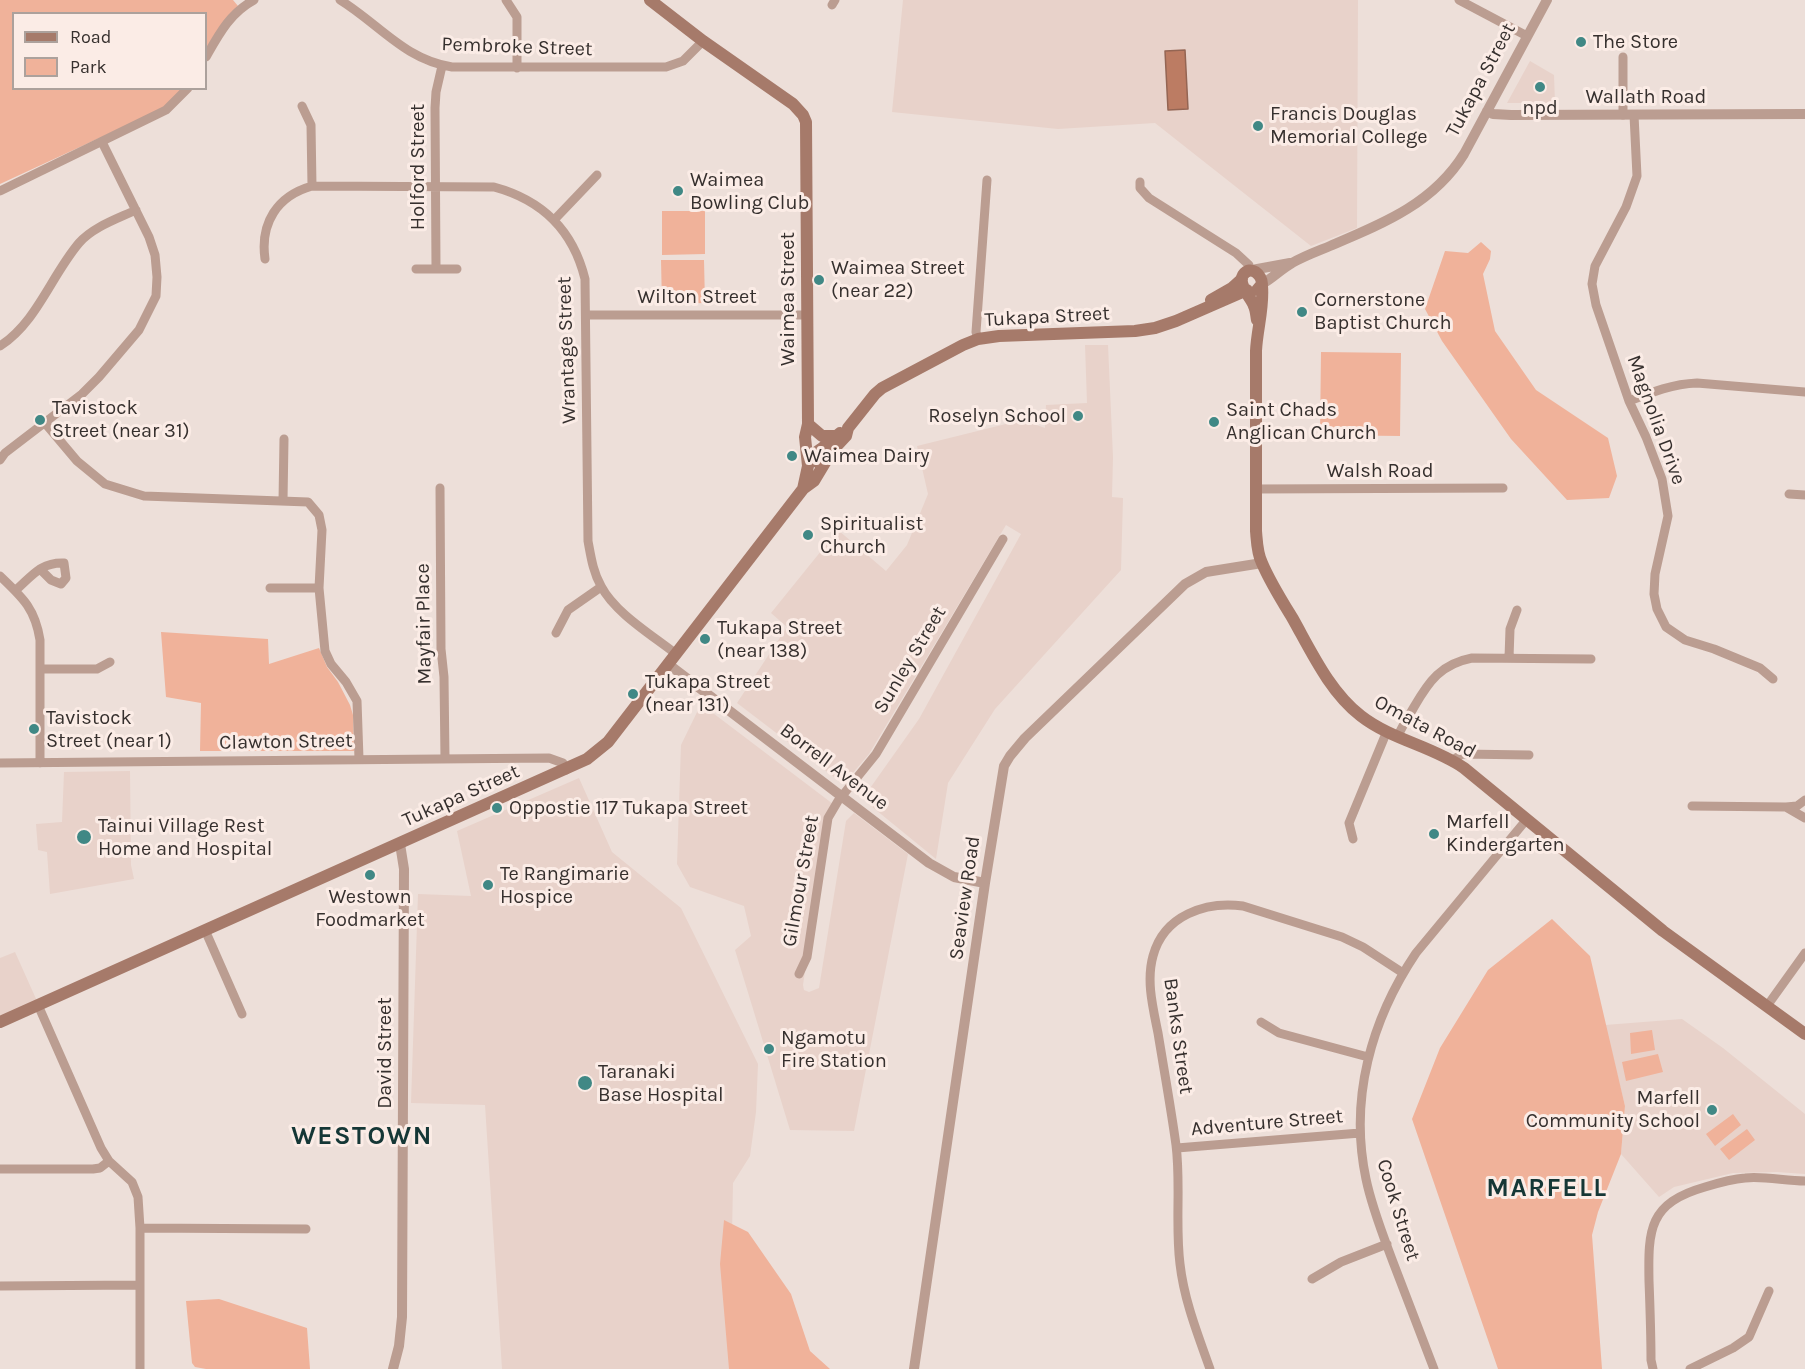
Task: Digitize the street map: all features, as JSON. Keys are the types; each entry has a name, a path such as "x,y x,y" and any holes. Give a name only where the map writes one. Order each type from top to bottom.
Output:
{"main road":[{"name":"Waimea Street","path":"650,0 703,41 793,104 803,115 807,142 808,424 817,456"},
{"path":"1260,274 1262,285 1254,292 1247,277 1260,274"},
{"name":"Tukapa Street","path":"0,1022 587,759 608,742 803,489 817,456 836,436 848,428 882,388 978,339 1155,328 1213,306 1247,277"},
{"name":"Omata Road","path":"1247,277 1258,323 1257,544 1262,563 1320,668 1334,688 1362,717 1393,734 1453,760 1664,931 1805,1034"},
{"name":"Omata Road","path":"1258,323 1262,312 1262,285"},
{"path":"808,424 822,436 836,436"},
{"name":"Tukapa Street","path":"817,456 846,436 848,428"}],"street":[{"path":"207,55 224,25 236,12 254,0"},
{"name":"Pembroke Street","path":"340,0 352,7 403,49 442,66 666,67 683,61 703,41"},
{"path":"506,0 517,17 517,68"},
{"path":"1459,0 1527,36"},
{"name":"Tukapa Street","path":"1247,277 1291,263 1375,227 1423,200 1440,186 1454,170 1546,0"},
{"name":"Magnolia Drive","path":"1623,57 1628,115 1637,176 1626,207 1595,266 1592,284 1596,305 1629,401 1662,479 1668,516 1655,574 1654,594 1657,609 1666,627 1685,640 1760,668 1773,679"},
{"name":"Holford Street","path":"436,268 435,100 442,66"},
{"path":"0,191 166,110 186,90"},
{"path":"302,106 311,125 312,186"},
{"name":"Wallath Road","path":"1487,111 1501,115 1805,114"},
{"path":"0,460 5,453 82,394 99,377 139,330 156,296 155,255 149,237 102,142"},
{"path":"555,219 597,175"},
{"path":"978,339 976,332 987,180"},
{"path":"1140,182 1142,191 1149,198 1229,249 1247,277"},
{"name":"Wrantage Street","path":"265,259 264,232 273,212 287,197 312,186 477,186 506,190 531,202 555,219 572,245 583,268 586,285 588,541 592,565 601,587 617,608 672,659"},
{"path":"0,346 12,339 25,325 62,266 81,241 98,229 136,210"},
{"name":"Tukapa Street","path":"1262,285 1291,263"},
{"path":"416,269 457,269"},
{"name":"Wilton Street","path":"587,315 808,315"},
{"path":"1629,401 1658,389 1697,383 1805,392"},
{"path":"45,423 77,461 105,484 144,496 308,502 319,515 322,530 319,588 325,651 331,664 346,681 357,701 359,759"},
{"path":"283,501 284,439"},
{"name":"Mayfair Place","path":"440,488 441,649 444,676 445,759"},
{"name":"Walsh Road","path":"1256,489 1503,488"},
{"path":"1789,494 1805,495"},
{"name":"Sunley Street","path":"842,796 876,753 1003,539"},
{"name":"Seaview Road","path":"914,1369 1004,766 1017,746 1185,584 1206,572 1262,563"},
{"path":"16,590 40,568"},
{"path":"0,576 16,590 30,609 38,626 40,763"},
{"path":"556,633 568,610 601,587"},
{"path":"270,588 319,588"},
{"path":"1509,658 1510,629 1517,610"},
{"name":"Borrell Avenue","path":"672,659 842,796 945,873 985,883"},
{"path":"1353,840 1349,823 1393,734 1428,682 1436,674 1462,660 1591,659"},
{"path":"40,669 97,669 110,662"},
{"path":"1453,760 1462,754 1529,755"},
{"name":"Clawton Street","path":"0,764 549,758 562,763 566,770"},
{"name":"Gilmour Street","path":"799,974 807,957 826,826 833,809 842,796"},
{"path":"1692,806 1786,807 1797,806 1805,800"},
{"path":"1786,807 1805,818"},
{"name":"Cook Street","path":"1434,1369 1387,1244 1366,1178 1360,1133 1361,1094 1368,1057 1386,1004 1403,973 1416,953 1527,819"},
{"name":"David Street","path":"393,1369 402,1332 404,868 400,844"},
{"name":"Banks Street","path":"1210,1369 1190,1310 1180,1265 1177,1148 1150,988 1153,955 1159,940 1181,917 1193,910 1227,904 1243,906 1342,938 1363,947 1403,973"},
{"path":"205,930 242,1014"},
{"path":"1767,1006 1805,953"},
{"path":"38,1005 95,1137 109,1161 136,1187 140,1228 140,1369"},
{"path":"1261,1022 1279,1033 1368,1057"},
{"name":"Adventure Street","path":"1177,1148 1360,1133"},
{"path":"0,1169 93,1169 100,1168 109,1161"},
{"path":"1653,1369 1648,1245 1659,1214 1667,1205 1687,1192 1733,1180 1759,1178 1805,1181"},
{"path":"140,1228 306,1229"},
{"path":"1312,1280 1341,1262 1387,1244"},
{"path":"0,1286 140,1285"},
{"path":"1690,1369 1733,1348 1749,1337 1768,1291"}],"shaded area":[{"name":"Francis Douglas Memorial College","path":"903,0 1358,0 1357,228 1311,246 1155,123 1058,129 892,112"},
{"path":"1185,50 1188,109 1168,110 1165,51"},
{"path":"1530,61 1554,75 1555,103 1507,103"},
{"path":"1085,345 1108,345 1113,457 1112,497 1123,498 1121,570 995,709 948,783 936,859 865,801 868,791 919,719 1021,534 1006,525 869,754 846,781 842,783 737,703 787,627 771,613 838,530 886,571 907,545 928,494 917,446 1022,420 1045,428 1046,405 1087,403"},
{"path":"701,704 833,804 825,832 804,990 809,992 819,988 846,821 854,813 908,854 854,1131 790,1130 735,950 751,936 744,906 690,887 677,864 681,745"},
{"name":"Tainui Village Rest Home and Hospital","path":"130,771 131,865 134,879 50,894 47,852 38,850 36,824 62,822 64,772"},
{"name":"Taranaki Base Hospital","path":"579,778 612,852 681,908 758,1064 756,1112 750,1156 733,1183 731,1286 746,1369 502,1369 485,1105 411,1103 418,894 471,896 457,831"},
{"path":"15,952 37,1001 0,1017 0,958"},
{"name":"Marfell Community School","path":"1682,1019 1723,1048 1805,1114 1805,1174 1733,1173 1674,1187 1659,1197 1621,1154 1625,1106 1605,1025"}],"green space":[{"path":"0,0 233,0 238,6 207,52 207,12 12,12 12,90 181,90 162,109 0,184"},
{"path":"662,211 705,211 705,254 662,255"},
{"path":"1481,242 1491,251 1483,274 1495,331 1536,390 1608,438 1617,476 1609,498 1567,500 1511,439 1442,341 1425,309 1445,251 1468,253"},
{"path":"661,260 704,260 705,303 662,304"},
{"path":"1321,352 1401,353 1400,436 1320,435"},
{"path":"161,632 268,639 269,664 319,648 327,667 350,705 353,715 354,751 200,751 201,703 166,697"},
{"path":"1552,919 1590,956 1625,1106 1621,1154 1598,1212 1592,1235 1602,1369 1498,1369 1412,1119 1440,1048 1488,970"},
{"path":"1652,1030 1655,1050 1631,1054 1630,1033"},
{"path":"1658,1054 1663,1072 1626,1081 1622,1062"},
{"path":"1733,1114 1741,1125 1715,1146 1706,1134"},
{"path":"1747,1129 1755,1140 1729,1160 1720,1149"},
{"path":"724,1220 748,1232 791,1294 810,1351 830,1369 729,1369 720,1264"},
{"path":"219,1299 307,1328 310,1369 206,1369 195,1367 192,1363 186,1301"}],"place":[{"name":"The Store","path":"1581,42"},
{"name":"npd","path":"1540,87"},
{"name":"Francis Douglas Memorial College","path":"1258,126"},
{"name":"Waimea Bowling Club","path":"678,191"},
{"name":"Waimea Street (near 22)","path":"819,280"},
{"name":"Cornerstone Baptist Church","path":"1302,312"},
{"name":"Roselyn School","path":"1078,416"},
{"name":"Tavistock Street (near 31)","path":"40,420"},
{"name":"Saint Chads Anglican Church","path":"1214,422"},
{"name":"Waimea Dairy","path":"792,456"},
{"name":"Spiritualist Church","path":"808,535"},
{"name":"Tukapa Street (near 138)","path":"705,639"},
{"name":"Tukapa Street (near 131)","path":"633,694"},
{"name":"Tavistock Street (near 1)","path":"34,729"},
{"name":"Oppostie 117 Tukapa Street","path":"497,808"},
{"name":"Marfell Kindergarten","path":"1434,834"},
{"name":"Tainui Village Rest Home and Hospital","path":"84,837"},
{"name":"Westown Foodmarket","path":"370,875"},
{"name":"Te Rangimarie Hospice","path":"488,885"},
{"name":"Ngamotu Fire Station","path":"769,1049"},
{"name":"Taranaki Base Hospital","path":"585,1083"},
{"name":"Marfell Community School","path":"1712,1110"}],"district":[{"name":"WESTOWN","path":"362,1137"},
{"name":"MARFELL","path":"1547,1189"}]}
